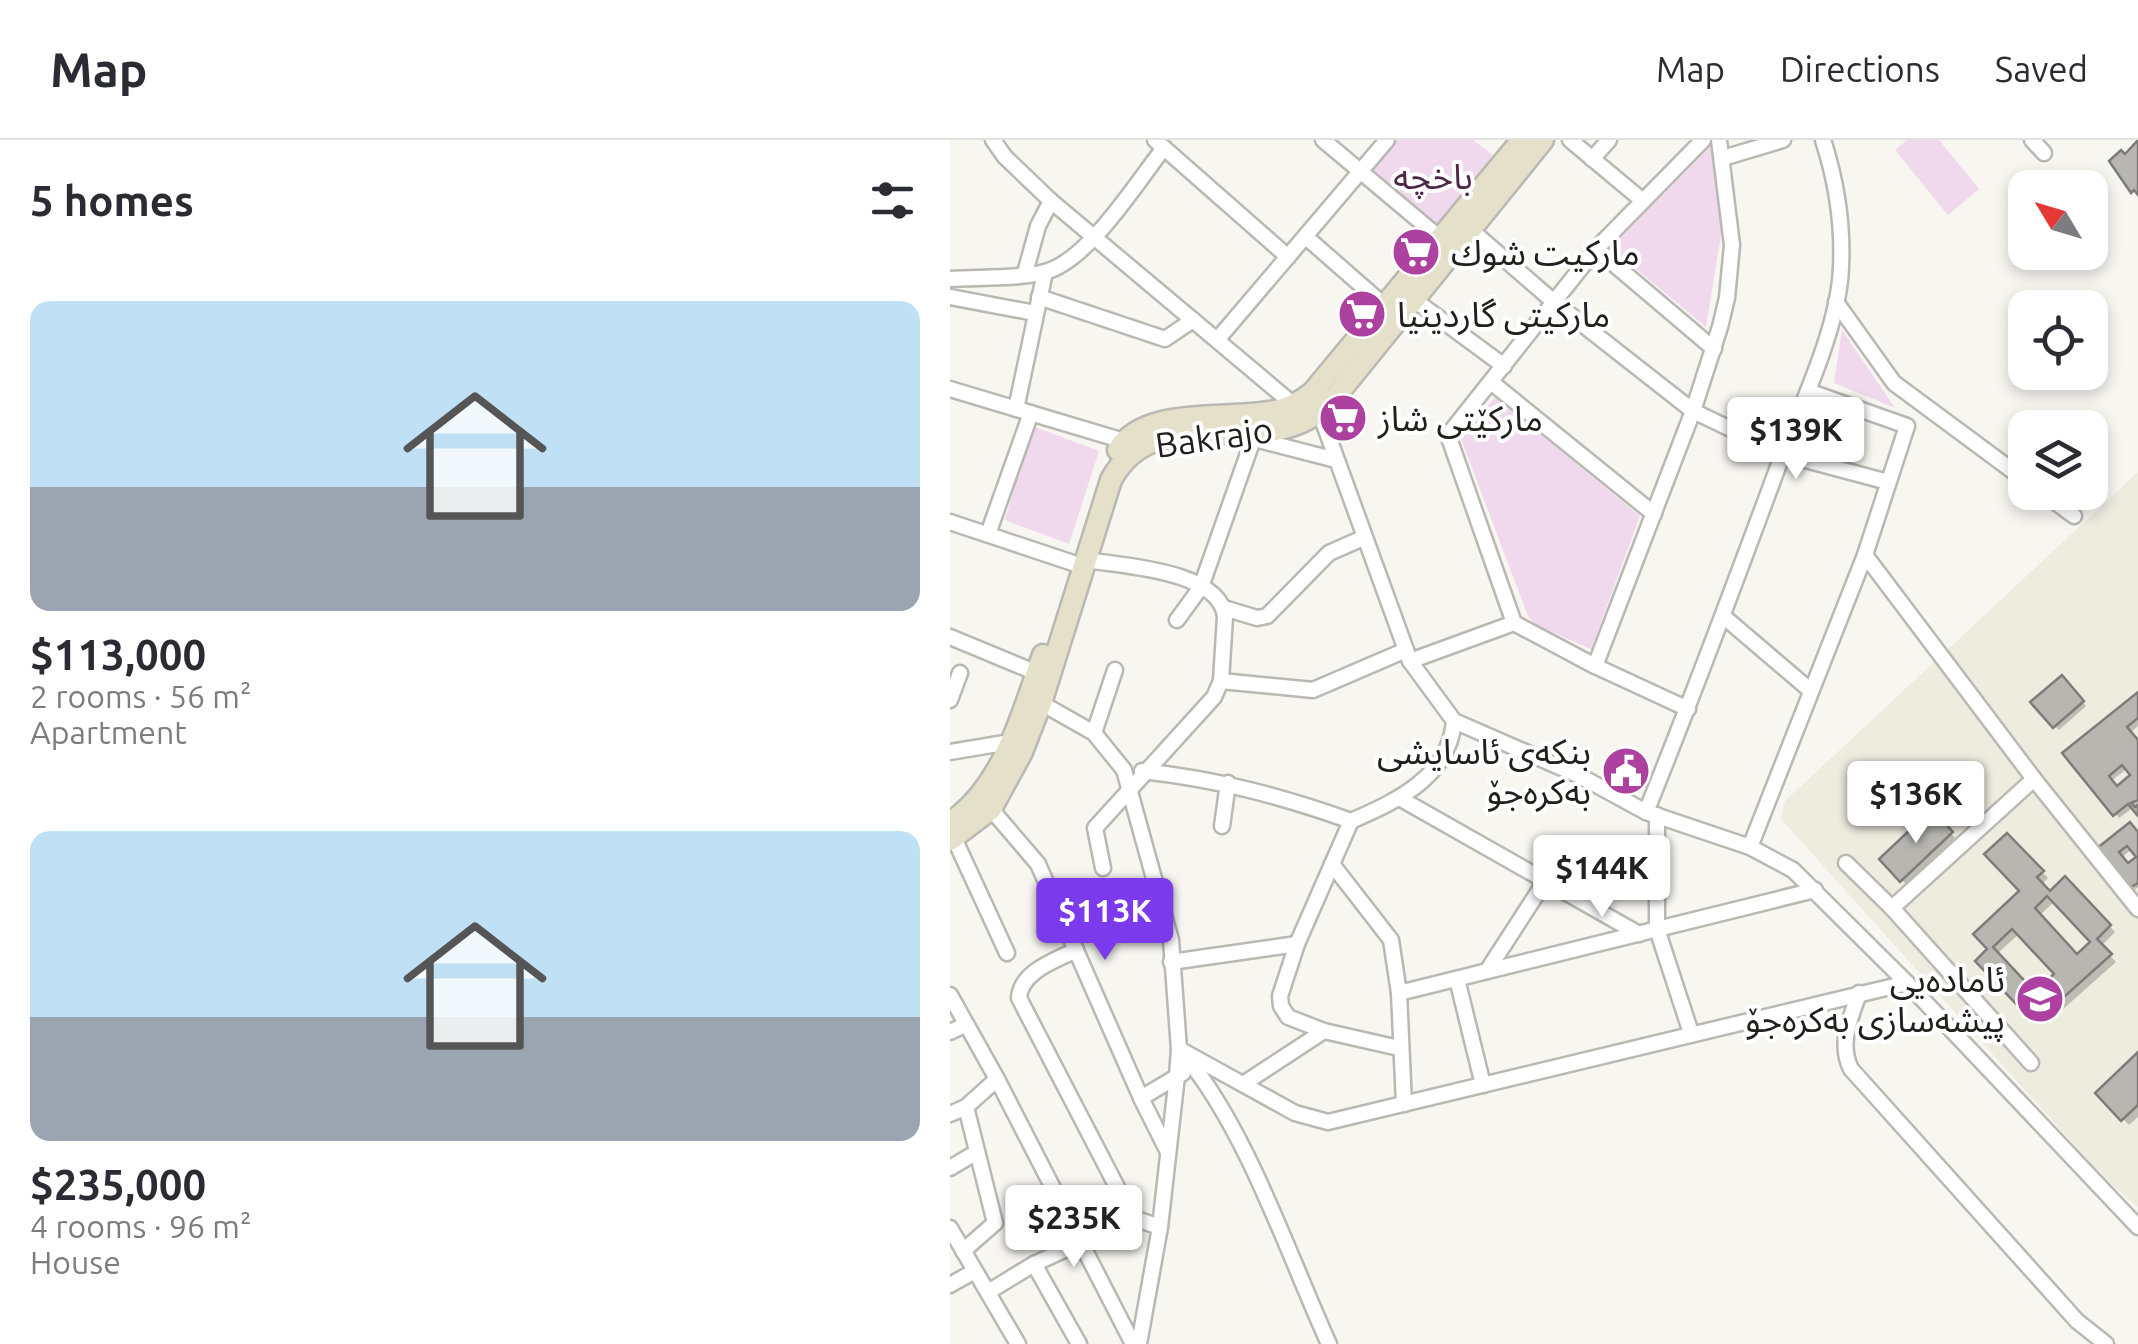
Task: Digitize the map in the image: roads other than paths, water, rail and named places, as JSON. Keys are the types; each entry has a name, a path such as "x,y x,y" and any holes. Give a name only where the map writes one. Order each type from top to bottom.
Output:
{"street":[{"path":"993,140 1005,157 1051,200 1193,320 1309,407 1326,432 1408,655 1454,721 1578,775 1652,813 1750,847 1793,870 1907,983 2138,1227"},
{"path":"1323,140 1441,239"},
{"path":"1217,340 1387,140"},
{"name":"Bakrajo","path":"951,834 986,790 1010,742 1110,480 1128,454 1140,446 1186,433 1255,435 1290,426 1522,140"},
{"name":"Bakrajo","path":"951,834 990,809 1022,752 1041,703 1100,485 1124,441 1162,423 1309,407 1336,396 1544,140"},
{"path":"1570,140 1642,201"},
{"path":"1592,159 1609,140"},
{"path":"1688,708 1595,666 1514,623 1448,435 1596,249 1703,140"},
{"path":"1595,666 1693,412 1727,298 1731,223 1720,140"},
{"path":"1723,158 1747,145 1783,140"},
{"path":"1690,1032 1657,929 1652,813 1808,391 1836,302 1842,268 1840,221 1823,140"},
{"path":"2032,140 2044,152"},
{"path":"950,280 1046,272 1072,257 1094,236 1160,144 1288,258"},
{"path":"1025,273 1038,226 1051,200"},
{"path":"1471,230 1554,302 1693,412 1783,454 1888,482"},
{"path":"1306,238 1386,307"},
{"path":"1596,249 1714,349"},
{"path":"988,534 1024,411 1036,313 1046,272"},
{"path":"950,297 1036,313"},
{"path":"1040,297 1166,339 1193,320"},
{"path":"1414,299 1504,366"},
{"path":"1836,302 1894,383 2008,467"},
{"path":"1492,382 1654,514"},
{"path":"950,389 1124,441"},
{"path":"1750,847 1864,555 1907,426 1808,391"},
{"path":"1176,620 1201,586 1255,435 1336,460"},
{"path":"2066,510 2074,516"},
{"path":"950,522 1080,562 1168,572 1201,586 1224,608 1257,618 1267,616 1329,553 1363,538"},
{"path":"1864,555 2138,909"},
{"path":"1103,868 1095,828 1208,706 1221,682 1224,608"},
{"path":"1724,616 1811,690"},
{"path":"1221,682 1313,690 1408,655 1514,623"},
{"path":"950,638 1037,672"},
{"path":"1094,734 1114,670"},
{"path":"950,700 960,673"},
{"path":"1041,703 1094,734 1124,770 1171,940 1179,1049 1177,1076 1160,1227 1136,1344"},
{"path":"1124,770 1228,783 1351,821 1401,799 1442,762 1452,742 1454,721"},
{"path":"950,751 1010,742"},
{"path":"1892,908 2034,778"},
{"path":"1222,826 1228,783"},
{"path":"1401,799 1638,934"},
{"path":"990,809 1038,864 1140,1098 1169,1153"},
{"path":"1351,821 1297,944 1280,996 1281,1006 1288,1017 1324,1031 1399,1048"},
{"path":"951,834 1007,953"},
{"path":"1846,863 1892,908 2030,1063"},
{"path":"1332,864 1391,940 1404,1104"},
{"path":"1487,971 1544,882"},
{"path":"1398,994 1815,890"},
{"path":"1170,962 1297,944"},
{"path":"1076,950 1030,976 1018,998 1133,1218 1160,1227"},
{"path":"1457,979 1483,1085"},
{"path":"1179,1049 1198,1064 1295,1113 1317,1120 1342,1120 1690,1032 1907,983"},
{"path":"1860,993 1845,1040 1851,1069 2076,1321 2106,1344"},
{"path":"950,994 1079,1244 1136,1344"},
{"path":"950,1032 965,1024"},
{"path":"1243,1084 1324,1031"},
{"path":"1140,1098 1198,1064"},
{"path":"1198,1064 1258,1179 1329,1344"},
{"path":"950,1114 966,1107 997,1080"},
{"path":"962,1251 995,1223 966,1107"},
{"path":"950,1168 976,1152"},
{"path":"988,1292 1034,1264 1133,1218"},
{"path":"950,1228 1018,1344"},
{"path":"1034,1264 1080,1344"},
{"path":"950,1285 973,1272"}],"place":[{"name":"ماركيت شوك","path":"1416,252"},
{"name":"مارکیتی گاردینیا","path":"1362,314"},
{"name":"مارکێتی شاز","path":"1343,418"},
{"name":"بنکەی ئاسایشی بەکرەجۆ","path":"1626,771"},
{"name":"ئامادەیی پیشەسازی بەکرەجۆ","path":"2040,999"}],"park label":[{"name":"باخچە","path":"1433,176"}]}
